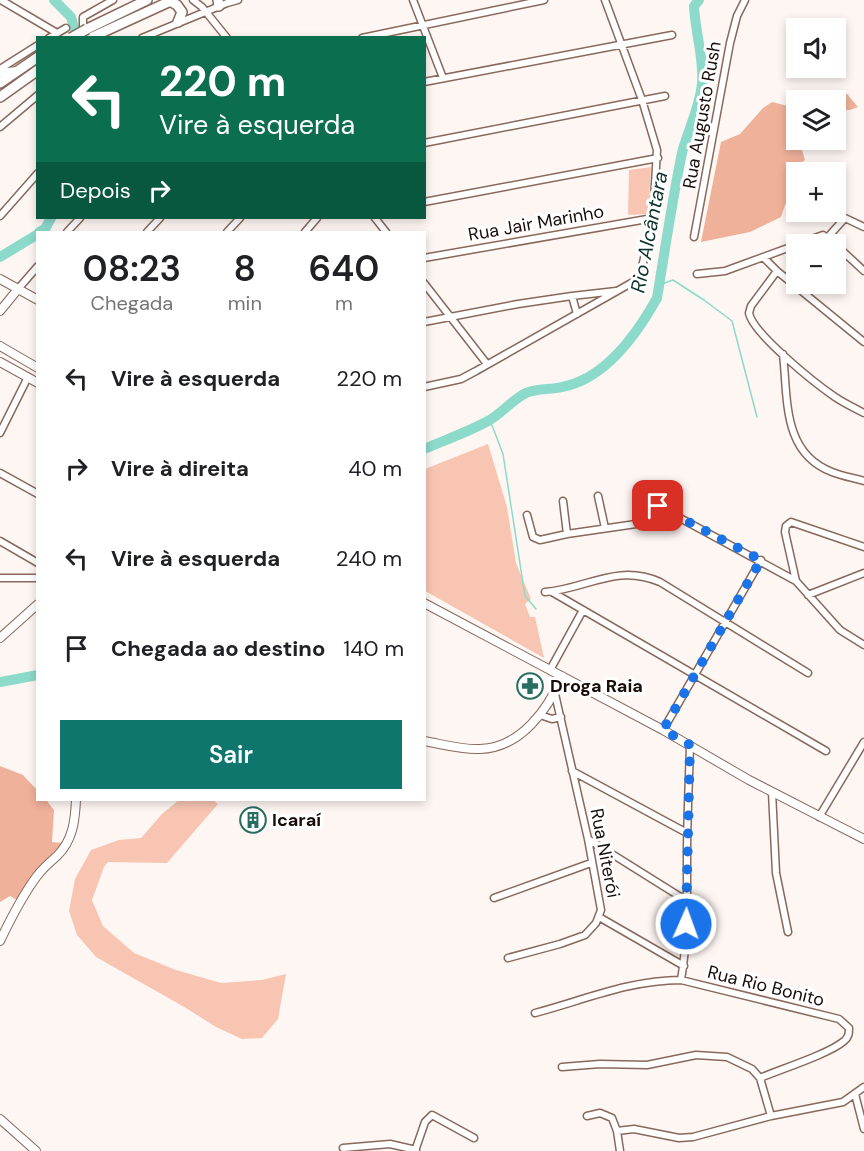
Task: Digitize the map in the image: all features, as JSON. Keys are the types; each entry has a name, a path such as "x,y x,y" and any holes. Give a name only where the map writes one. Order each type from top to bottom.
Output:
{"highway":[{"path":"89,35 145,0"},
{"path":"89,35 172,1 182,12 178,22"},
{"path":"0,83 36,58"},
{"path":"0,97 36,71"}],"main road":[{"path":"0,69 16,71"},
{"path":"0,104 9,90"},
{"path":"0,279 36,299"},
{"path":"0,311 18,289"},
{"path":"0,346 36,367"},
{"path":"0,362 36,382"},
{"path":"426,604 663,730 772,792 864,839"},
{"path":"0,638 36,606"},
{"path":"426,741 479,749 494,747 514,738 540,715 555,694 562,676"},
{"path":"0,941 29,887 45,866 65,847 74,826 76,801"},
{"path":"0,1119 36,1151"}],"street":[{"path":"1,0 57,33"},
{"path":"89,35 83,27 83,17 113,0"},
{"path":"193,0 207,12 225,36"},
{"path":"146,36 207,12 218,3 238,0"},
{"path":"413,0 443,78"},
{"path":"371,36 544,0"},
{"path":"426,387 461,378 577,314 640,276 653,218 658,158 642,100 605,0"},
{"name":"Rua Augusto Rush","path":"694,237 730,43 737,16 745,0"},
{"path":"52,36 66,28"},
{"path":"426,82 672,35"},
{"path":"0,69 36,46"},
{"path":"426,143 665,96"},
{"path":"0,127 36,97"},
{"path":"426,202 658,158"},
{"path":"0,216 36,175"},
{"name":"Rua Jair Marinho","path":"426,258 653,218"},
{"path":"831,234 845,218 864,226"},
{"path":"68,231 79,219"},
{"path":"148,231 159,219"},
{"path":"228,231 239,219"},
{"path":"306,231 316,219"},
{"path":"697,274 725,271 786,249"},
{"path":"846,255 864,271"},
{"path":"764,258 777,272 864,342"},
{"path":"18,289 36,268"},
{"path":"777,272 749,313 759,330 783,354 837,398 864,413"},
{"path":"426,286 487,364"},
{"path":"426,322 572,296 616,291"},
{"path":"572,296 577,314"},
{"path":"783,354 790,426 801,449 821,467 864,481"},
{"path":"0,433 28,377"},
{"path":"0,473 36,493"},
{"path":"598,496 605,528"},
{"path":"637,500 641,519"},
{"path":"563,501 567,534"},
{"path":"527,515 531,532 535,539 540,540 636,524 652,506 658,506 796,580 840,630 864,645"},
{"path":"796,580 785,532 786,526 791,522 864,547"},
{"path":"0,541 36,563"},
{"path":"663,730 761,560"},
{"path":"808,595 864,573"},
{"path":"808,673 660,582 646,576 617,574 548,592 583,610 826,752"},
{"path":"0,578 36,578"},
{"path":"550,670 583,610"},
{"name":"Rua Niterói","path":"508,958 578,938 592,929 599,917 600,899 555,694"},
{"path":"540,715 552,719 561,717"},
{"path":"819,817 864,742"},
{"path":"681,980 684,966 687,901 690,745"},
{"path":"572,771 687,833"},
{"path":"772,792 776,873 788,932"},
{"path":"588,839 687,901"},
{"path":"494,898 591,862"},
{"path":"599,917 684,966"},
{"name":"Rua Rio Bonito","path":"534,1013 616,988 658,980 681,980 839,1019 849,1028 848,1037 835,1046 760,1078"},
{"path":"562,1068 600,1064 631,1066 710,1055 727,1057 752,1069 760,1078 771,1116"},
{"path":"617,1131 633,1129 686,1138 771,1116 843,1102 864,1087"},
{"path":"855,1094 864,1129"},
{"path":"587,1116 600,1113 612,1118 620,1151"},
{"path":"343,1148 390,1144 416,1150 425,1122 432,1114 474,1138"}],"shaded area":[{"path":"846,94 858,107 846,110"},
{"path":"772,102 786,106 786,150 802,150 805,160 786,162 786,204 781,217 750,232 701,242 721,142 740,134 763,108"},
{"path":"651,167 648,214 628,215 629,170"},
{"path":"488,444 507,507 516,563 531,599 525,604 530,617 535,617 544,658 426,592 426,469"},
{"path":"0,766 23,775 36,789 36,801 47,801 54,810 52,842 62,843 31,877 17,900 10,896 0,902"},
{"path":"178,801 214,801 218,804 167,863 108,862 92,900 103,926 134,953 176,970 221,983 262,980 286,974 278,1019 262,1038 242,1039 216,1027 96,957 77,935 69,911 75,879 91,850 119,840 141,838 162,814"}],"waterway":[{"path":"54,0 71,17 76,36"},
{"name":"Rio Alcântara","path":"426,448 488,421 526,393 562,387 592,375 618,353 649,312 657,298 682,153 701,92 702,63 694,6 699,0"},
{"path":"41,231 45,229 50,219"},
{"path":"0,257 36,235"},
{"path":"659,285 673,280 732,321 757,417"},
{"path":"490,420 503,454 525,596 536,609"},
{"name":"Rio Alcântara","path":"0,682 36,675"}],"place":[{"name":"Droga Raia","path":"530,686"},
{"name":"Icaraí","path":"253,820"}],"route":[{"path":"658,506 761,560 663,730 690,745 686,924"}]}
